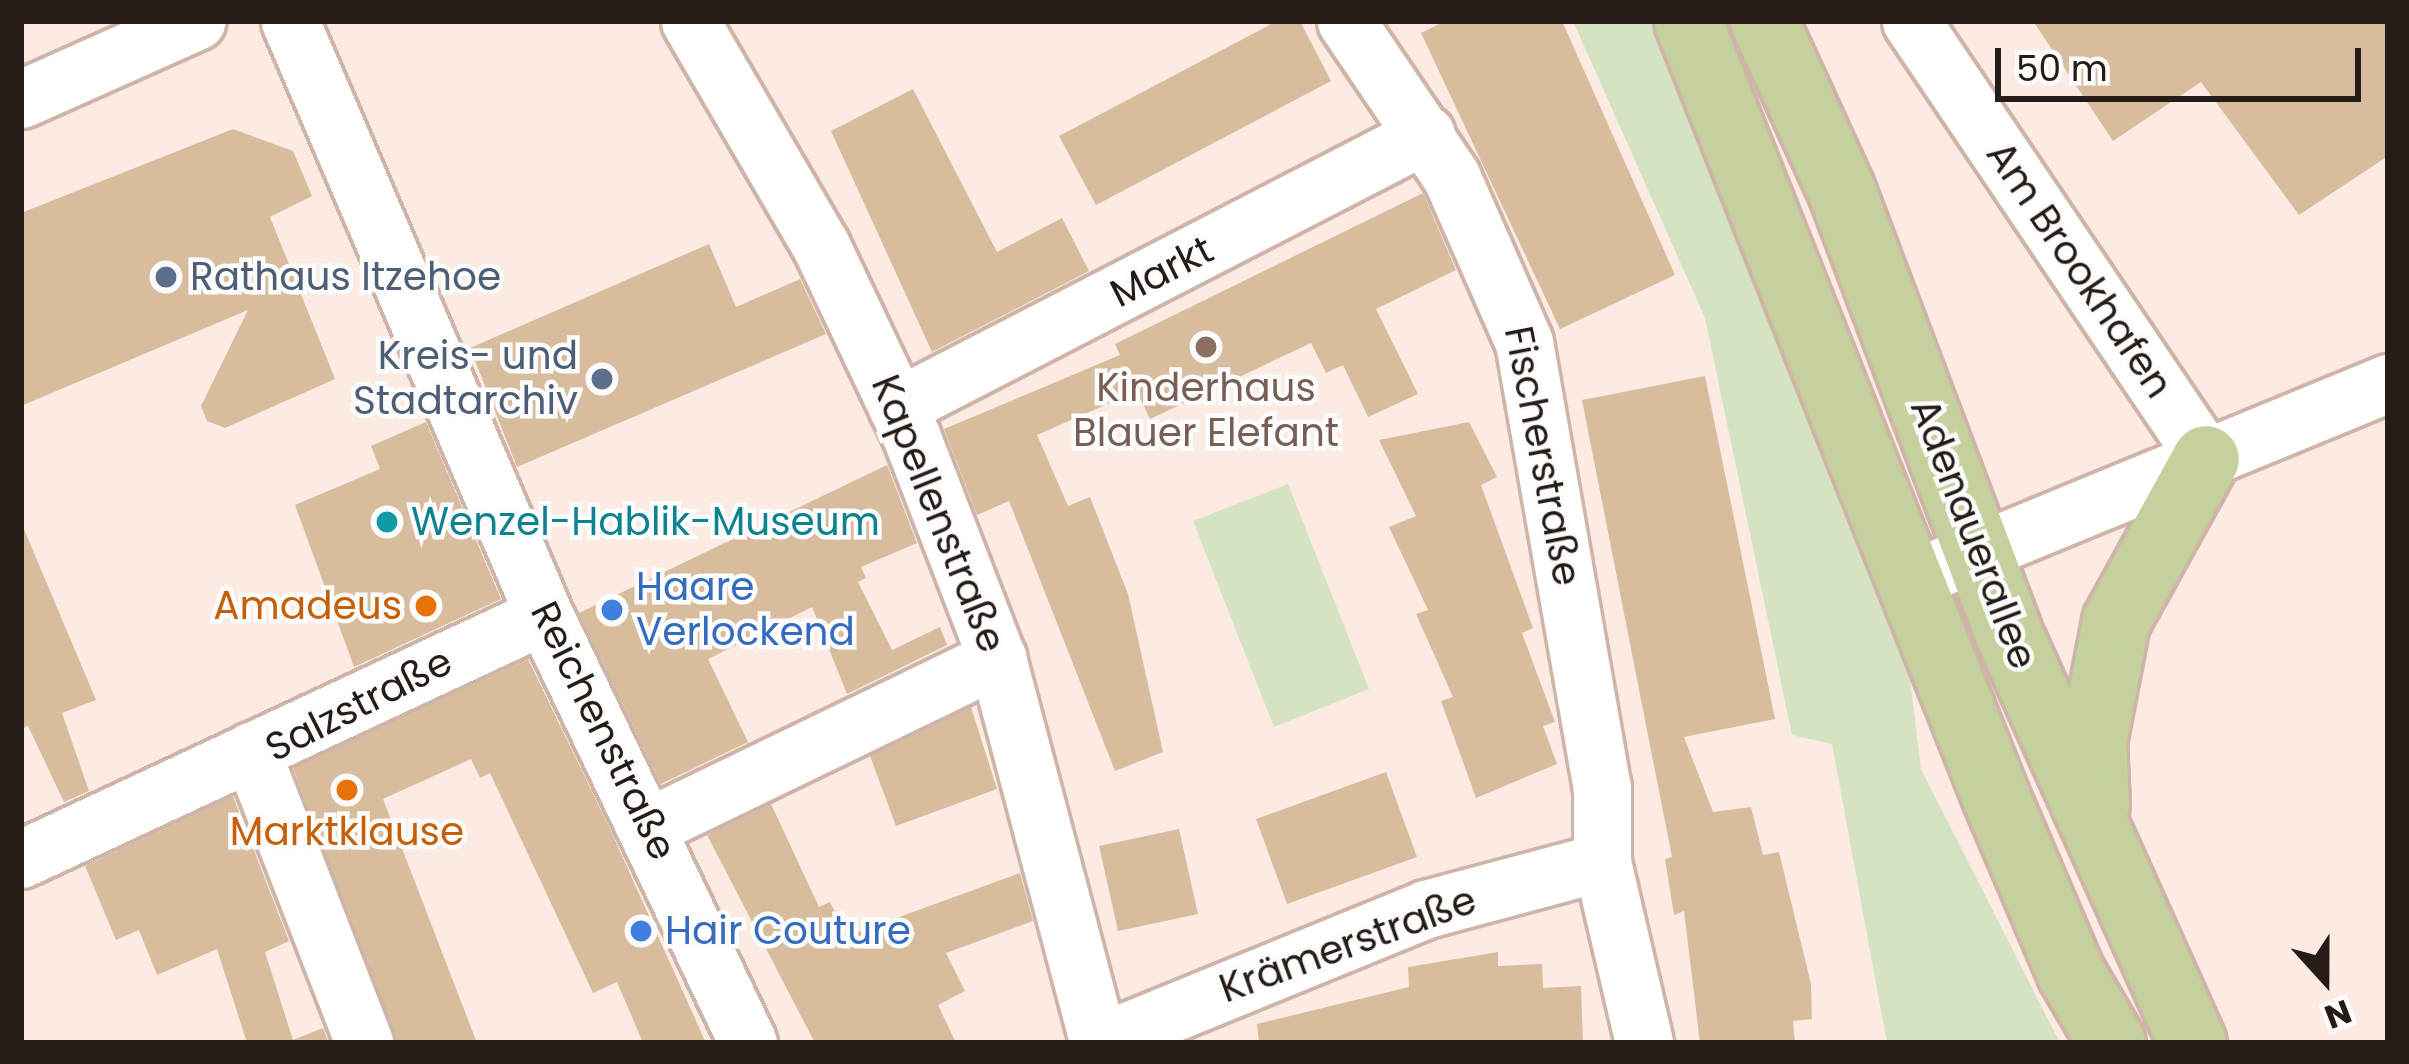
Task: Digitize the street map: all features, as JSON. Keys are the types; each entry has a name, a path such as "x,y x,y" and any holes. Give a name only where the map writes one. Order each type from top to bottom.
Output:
{"main road":[{"name":"Adenauerallee","path":"1688,21 1750,158 1907,581 2071,973 2112,1043"},
{"name":"Adenauerallee","path":"1764,21 1841,189 1978,556 2193,1043"},
{"path":"2096,827 2093,742 2116,622 2206,459"}],"street":[{"path":"21,99 196,21"},
{"name":"Reichenstraße","path":"290,21 544,615 650,826 748,1043"},
{"name":"Kapellenstraße","path":"690,21 821,246 897,406 997,658 1099,1043"},
{"name":"Fischerstraße","path":"1346,21 1426,134 1488,244 1524,342 1602,788 1602,862 1644,1043"},
{"name":"Am Brookhafen","path":"1911,21 2206,459"},
{"name":"Markt","path":"897,406 1426,134"},
{"path":"1907,581 1978,556 2388,383"},
{"name":"Salzstraße","path":"364,1043 251,751 544,615"},
{"path":"650,826 997,658"},
{"path":"21,859 251,751"},
{"name":"Krämerstraße","path":"1099,1043 1426,909 1602,862"}],"green space":[{"path":"1573,21 1660,21 1906,646 1921,769 2060,1043 1887,1043 1832,744 1792,735 1705,318"},
{"path":"1288,484 1369,689 1274,727 1193,521"}],"building":[{"path":"1277,21 1300,21 1331,81 1096,205 1059,136"},
{"path":"1445,21 1562,21 1675,275 1560,329 1421,33"},
{"path":"2033,21 2388,21 2388,156 2299,215 2201,82 2113,141"},
{"path":"913,89 997,252 1062,218 1089,271 932,352 831,131"},
{"name":"Rathaus Itzehoe","path":"233,129 293,151 312,196 270,217 335,379 225,428 207,421 201,406 248,310 21,406 21,213"},
{"path":"1423,193 1456,270 1376,309 1418,394 1368,417 1343,365 1326,373 1311,343 1150,419 1137,391 1037,435 1068,506 1090,497 1128,594 1163,752 1115,771 1009,501 977,515 944,429 1120,355 1115,344"},
{"path":"709,244 736,307 800,279 826,334 517,467 470,348"},
{"path":"1705,376 1775,719 1684,737 1713,812 1751,807 1763,855 1779,852 1811,984 1812,1019 1793,1021 1795,1043 1700,1043 1684,911 1674,915 1665,859 1672,857 1582,400"},
{"name":"Wenzel-Hablik-Museum","path":"426,422 501,599 354,667 295,505 380,469 371,446"},
{"path":"1469,422 1497,477 1481,485 1533,628 1522,633 1555,722 1543,726 1557,764 1476,798 1441,701 1453,697 1416,614 1428,610 1389,527 1416,516 1379,440"},
{"path":"887,465 917,543 861,567 866,578 858,582 892,650 940,627 947,645 847,694 812,607 708,659 748,742 661,784 579,613"},
{"path":"21,522 96,700 62,713 89,791 64,802 28,726 21,729"},
{"path":"528,659 706,1043 643,1043 617,982 593,993 490,773 480,778 471,759 383,799 477,1043 396,1043 293,768"},
{"path":"971,707 997,789 896,826 870,756"},
{"path":"1386,772 1417,857 1287,904 1256,819"},
{"path":"233,796 289,941 265,952 293,1040 323,1028 329,1043 247,1043 217,949 157,975 139,930 116,940 85,866"},
{"path":"771,804 819,907 830,902 847,936 1020,873 1033,921 946,953 965,991 938,1005 956,1043 815,1043 707,835"},
{"path":"1179,829 1198,914 1118,931 1099,846"},
{"path":"1498,952 1498,966 1542,964 1543,988 1581,986 1583,1043 1259,1043 1257,1024 1409,987 1408,967"}],"place":[{"name":"Rathaus Itzehoe","path":"166,277"},
{"name":"Kinderhaus Blauer Elefant","path":"1206,347"},
{"name":"Kreis- und Stadtarchiv","path":"602,379"},
{"name":"Wenzel-Hablik-Museum","path":"387,522"},
{"name":"Amadeus","path":"426,606"},
{"name":"Haare Verlockend","path":"612,610"},
{"name":"Marktklause","path":"347,790"},
{"name":"Hair Couture","path":"641,931"}]}
